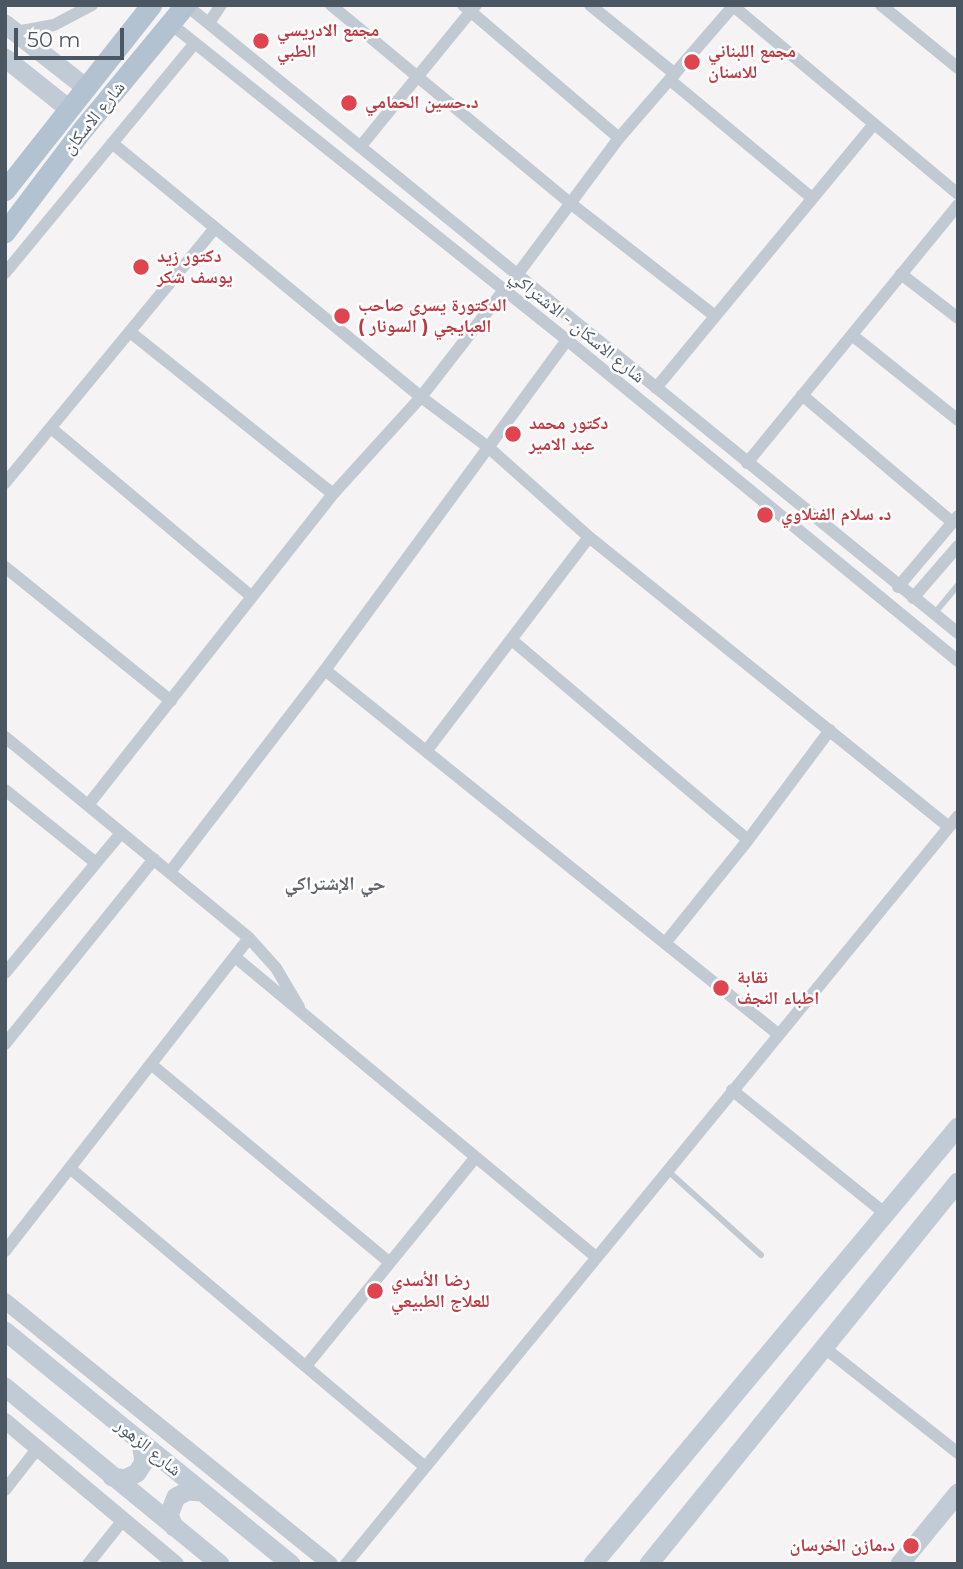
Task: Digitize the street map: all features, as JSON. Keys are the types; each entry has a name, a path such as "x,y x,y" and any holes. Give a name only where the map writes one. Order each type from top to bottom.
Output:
{"main road":[{"name":"شارع الاسكان","path":"5,191 152,5"},
{"name":"شارع الاسكان","path":"5,233 82,131 186,5"},
{"path":"10,28 85,87"},
{"path":"5,58 69,109"},
{"path":"593,1564 958,1127"},
{"path":"649,1564 826,1349 958,1182"},
{"name":"شارع الزهور","path":"5,1331 291,1564"},
{"path":"5,1387 220,1564"},
{"path":"112,1477 125,1479 137,1473 144,1462 141,1443"},
{"path":"174,1527 169,1515 176,1497 188,1491 201,1492"},
{"path":"900,1564 958,1493"}],"street":[{"path":"10,28 54,25 92,5"},
{"name":"شارع الاسكان - الاشتراكي","path":"186,5 958,634"},
{"path":"208,23 221,5"},
{"path":"331,5 570,203 715,316"},
{"path":"590,5 813,198"},
{"path":"881,5 958,68"},
{"path":"517,275 619,138 733,6 958,194"},
{"path":"360,147 418,77 470,7 619,138"},
{"name":"شارع الاسكان - الاشتراكي","path":"171,24 567,340 958,661"},
{"path":"5,273 195,43"},
{"path":"656,388 874,124"},
{"path":"112,143 421,397 488,447 589,537 949,827"},
{"path":"747,463 958,205"},
{"path":"5,484 215,228"},
{"path":"901,274 958,318"},
{"path":"88,804 333,494 421,397 505,290"},
{"path":"130,332 333,494"},
{"path":"852,334 958,420"},
{"path":"170,872 325,670 567,340"},
{"path":"594,364 609,361 606,348"},
{"path":"802,396 955,519 898,587"},
{"path":"51,428 251,596"},
{"path":"427,750 513,641 589,537"},
{"path":"913,598 958,546"},
{"path":"5,568 171,701"},
{"path":"513,641 748,840"},
{"path":"325,670 778,1034"},
{"path":"666,942 748,840 830,730"},
{"path":"5,737 249,938 276,968 303,1014"},
{"path":"5,790 96,863"},
{"path":"346,1564 958,816"},
{"path":"5,973 121,832"},
{"path":"5,1044 154,859"},
{"path":"5,1251 249,938"},
{"path":"235,957 596,1257"},
{"path":"152,1065 389,1262"},
{"path":"733,1090 887,1215"},
{"path":"306,1366 475,1158"},
{"path":"71,1169 424,1466"},
{"path":"5,1301 330,1564"},
{"path":"826,1349 958,1453"},
{"path":"5,1421 176,1564"},
{"path":"5,1490 37,1449"},
{"path":"88,1564 123,1520"}],"lane":[{"path":"934,614 958,585"},
{"path":"668,1171 761,1255"}],"place":[{"name":"مجمع الادريسي الطبي","path":"261,41"},
{"name":"مجمع اللبناني للاسنان","path":"692,62"},
{"name":"د.حسين الحمامي","path":"349,103"},
{"name":"دكتور زيد يوسف شكر","path":"141,267"},
{"name":"الدكتورة يسرى صاحب العبايجي ( السونار )","path":"342,316"},
{"name":"دكتور محمد عبد الامير","path":"513,434"},
{"name":"د. سلام الفتلاوي","path":"765,515"},
{"name":"نقابة اطباء النجف","path":"721,988"},
{"name":"رضا الأسدي للعلاج الطبيعي","path":"375,1291"},
{"name":"د.مازن الخرسان","path":"911,1546"}],"district":[{"name":"حي الإشتراكي","path":"335,884"}]}
